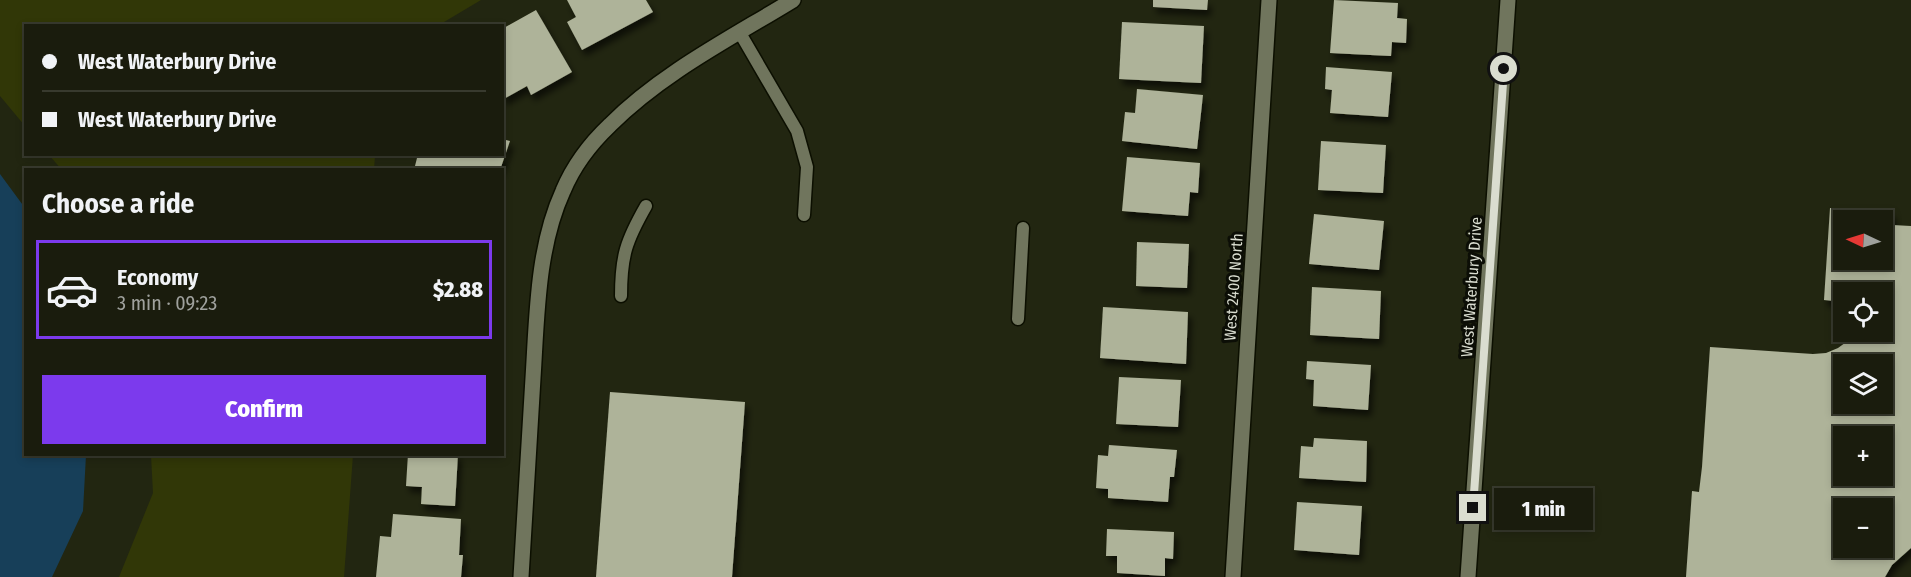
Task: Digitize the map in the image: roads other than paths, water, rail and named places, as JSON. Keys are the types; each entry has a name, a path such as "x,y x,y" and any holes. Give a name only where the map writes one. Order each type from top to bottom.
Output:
{"street":[{"path":"521,577 538,303 547,238 563,191 586,151 636,100 682,68 793,0"},
{"name":"West 2400 North","path":"1233,577 1269,0"},
{"name":"West Waterbury Drive","path":"1468,577 1509,0"}],"lane":[{"path":"740,33 797,131 807,167 804,215"},
{"path":"621,296 621,265 630,233 646,206"},
{"path":"1018,319 1023,228"}],"water":[{"path":"0,174 24,207 24,456 86,456 83,511 52,577 0,577"}]}
